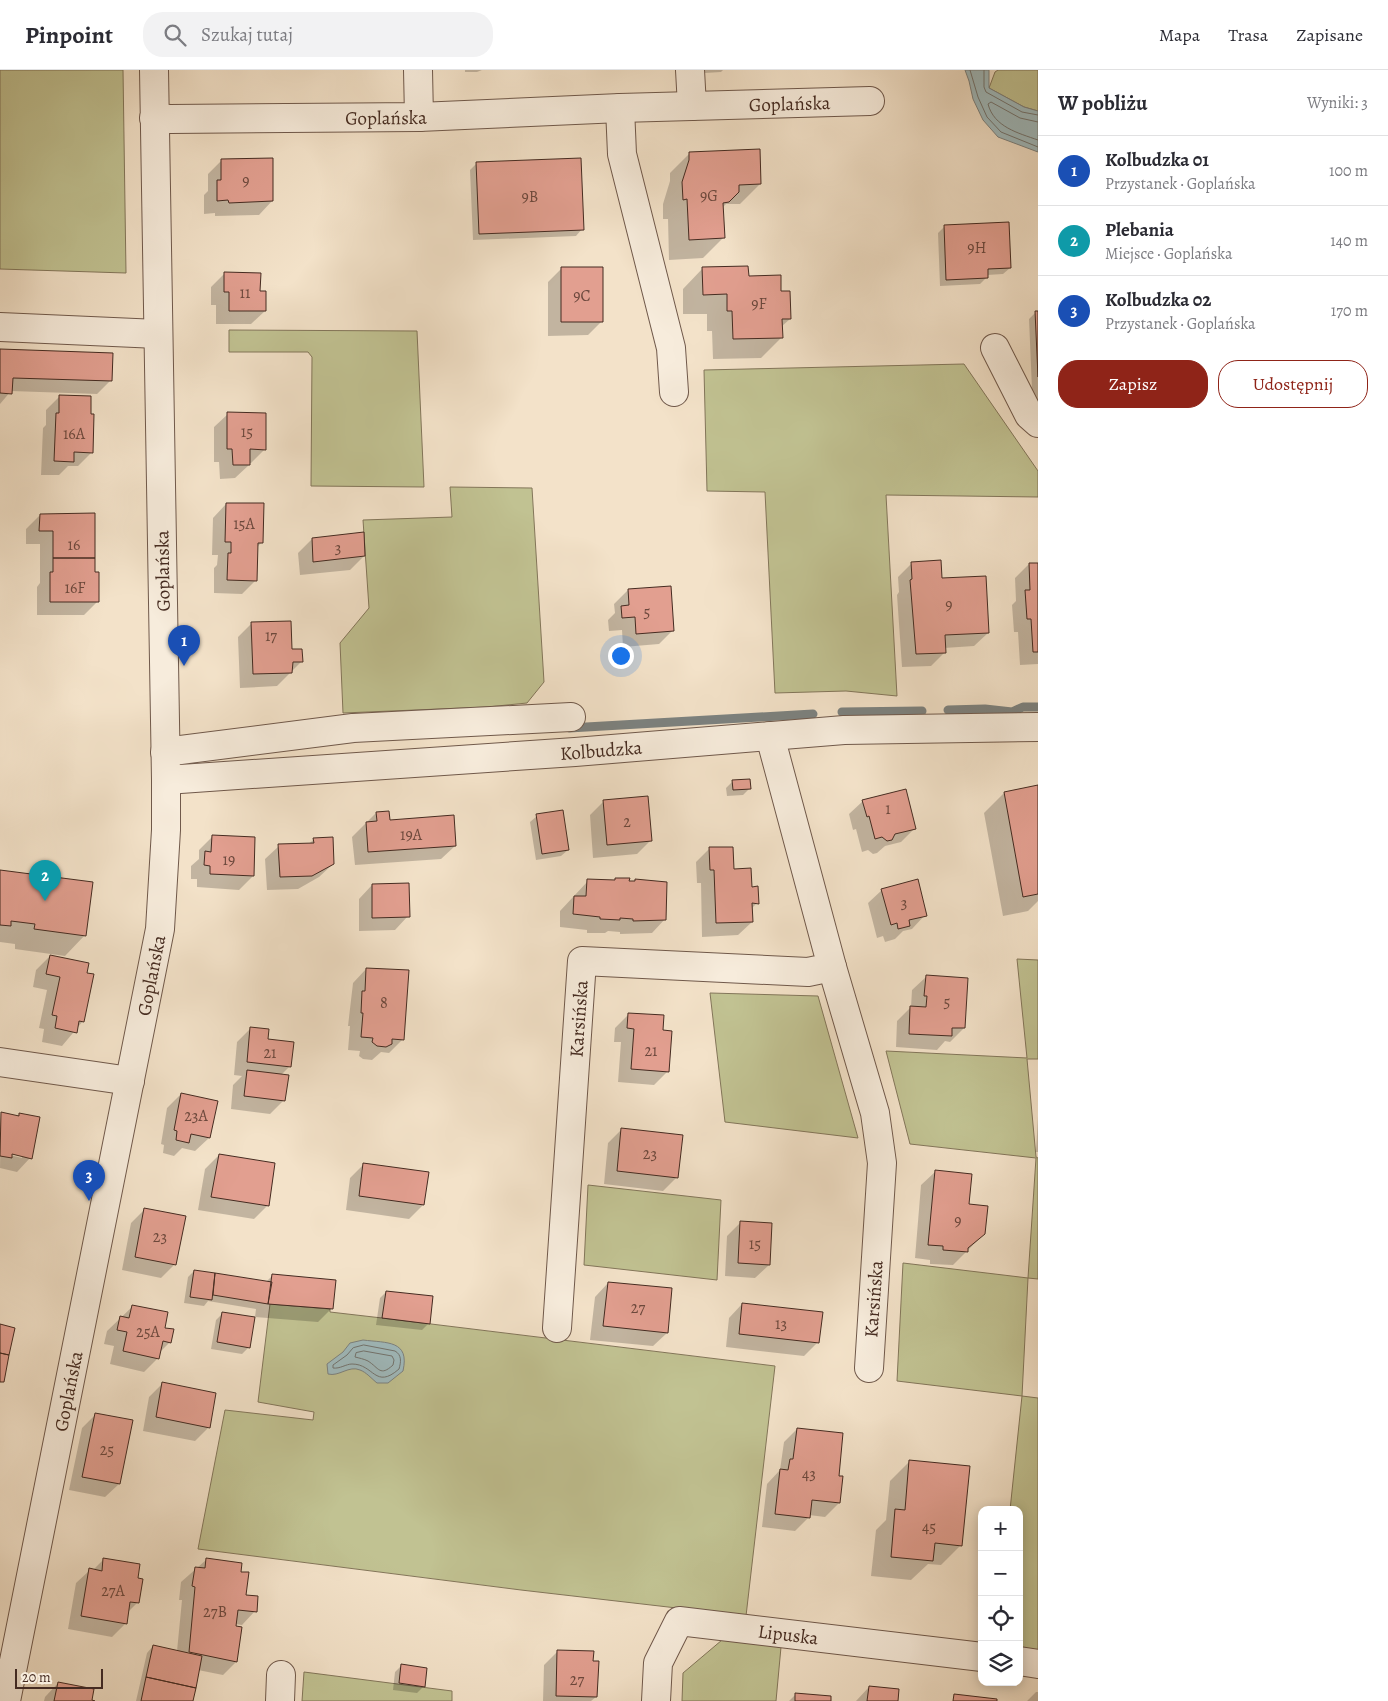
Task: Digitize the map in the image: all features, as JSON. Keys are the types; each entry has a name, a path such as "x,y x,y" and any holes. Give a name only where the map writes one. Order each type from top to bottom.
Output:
{"street":[{"name":"Goplańska","path":"6,1701 160,929 166,830 166,780 154,70"},
{"path":"418,70 419,117"},
{"path":"690,70 692,106"},
{"name":"Goplańska","path":"154,118 419,117 620,108 870,101"},
{"path":"620,108 622,154 671,348 674,392"},
{"path":"0,327 158,334"},
{"path":"995,348 1029,415 1038,423"},
{"name":"Kolbudzka","path":"165,752 352,728 571,717"},
{"name":"Kolbudzka","path":"166,780 575,752 844,730 1038,727"},
{"name":"Karsińska","path":"770,736 832,967 875,1113 882,1163 869,1368"},
{"name":"Karsińska","path":"557,1328 582,961 808,972 832,967"},
{"path":"0,1062 130,1081"},
{"name":"Lipuska","path":"656,1701 658,1663 679,1621 978,1657"},
{"path":"1023,1662 1038,1664"}],"green space":[{"path":"0,70 123,70 126,273 0,269"},
{"path":"998,70 1038,70 1038,111 1024,107 989,88 995,72"},
{"path":"229,330 417,331 424,487 311,486 312,357 308,352 229,352"},
{"path":"964,364 1038,471 1038,497 886,495 897,696 846,691 775,693 765,492 707,491 704,370"},
{"path":"450,487 532,488 544,682 527,703 487,707 343,713 340,643 369,608 363,520 452,517"},
{"path":"1017,959 1038,960 1038,1059 1027,1059 1036,1157 1038,1158 1038,1279 1028,1278 1036,1158 910,1144 886,1051 1027,1058"},
{"path":"710,993 818,996 858,1138 725,1122"},
{"path":"588,1185 721,1200 717,1280 584,1265"},
{"path":"903,1263 1028,1278 1022,1396 897,1381"},
{"path":"270,1304 330,1309 330,1312 775,1366 746,1616 198,1549 225,1410 313,1420 314,1412 258,1402"},
{"path":"1022,1396 1038,1398 1038,1651 1023,1649 1023,1506 1010,1506"},
{"path":"722,1640 781,1647 776,1701 682,1701 683,1673"},
{"path":"304,1672 452,1691 452,1701 302,1701"}],"water":[{"path":"965,70 989,70 989,88 1024,107 1038,111 1038,152 998,137 983,120 973,99"},
{"path":"363,1340 388,1343 400,1348 404,1361 403,1371 388,1383 377,1383 364,1372 356,1369 328,1374 327,1364 343,1352 350,1343"}],"building":[{"path":"760,149 761,184 739,185 739,192 729,202 723,203 725,238 689,240 687,199 683,200 682,182 689,160 689,152"},
{"path":"273,158 273,201 229,203 228,200 217,201 217,180 221,180 221,159"},
{"path":"581,158 584,230 479,234 476,162"},
{"path":"1009,222 1011,268 988,269 988,278 946,280 944,225"},
{"path":"748,266 749,276 781,275 781,291 790,291 791,319 782,319 783,338 733,339 732,311 727,311 727,294 703,295 702,267"},
{"path":"561,267 603,267 603,322 561,322"},
{"path":"224,272 261,273 260,291 266,291 266,311 229,311 229,292 224,292"},
{"path":"1035,311 1038,311 1038,377"},
{"path":"0,349 113,353 112,381 13,378 12,394 0,393"},
{"path":"59,395 91,396 91,414 94,414 93,453 74,452 74,462 54,461 56,413 59,413"},
{"path":"227,412 266,413 266,450 250,449 250,465 233,465 232,449 227,449"},
{"path":"226,503 264,503 263,543 258,543 257,581 227,580 228,553 231,553 231,542 225,542"},
{"path":"95,513 95,558 53,558 53,531 39,531 40,514"},
{"path":"364,532 365,556 313,562 312,538"},
{"path":"53,558 95,558 95,572 99,572 99,602 50,602 50,572 53,572"},
{"path":"941,560 942,578 986,576 989,633 945,635 946,653 916,654 910,580 912,579 911,562"},
{"path":"1029,563 1038,563 1038,652 1033,652 1031,619 1027,619 1025,590 1030,590"},
{"path":"671,586 674,631 636,634 635,617 622,618 621,606 629,605 628,589"},
{"path":"291,621 292,649 302,649 303,662 293,662 292,673 253,674 251,622"},
{"path":"750,779 751,789 733,790 732,780"},
{"path":"1038,785 1038,894 1023,897 1004,792"},
{"path":"906,789 916,829 895,834 892,840 887,841 882,837 875,839 869,816 867,817 862,800"},
{"path":"648,796 652,841 607,845 603,800"},
{"path":"563,810 569,850 542,854 536,814"},
{"path":"389,811 390,820 454,815 456,846 368,852 366,822 377,821 376,812"},
{"path":"212,835 255,837 254,876 210,874 210,866 204,865 205,851 211,852"},
{"path":"333,837 334,864 312,876 280,877 278,844 314,843 313,838"},
{"path":"709,847 733,847 734,869 751,868 752,887 758,886 759,904 752,903 753,922 716,923 714,870 710,870"},
{"path":"0,870 93,882 86,936 34,929 35,924 11,921 11,926 0,925"},
{"path":"615,878 630,878 629,881 635,881 635,879 667,882 666,920 600,919 600,917 573,914 574,896 586,896 587,879 615,880"},
{"path":"918,879 927,916 909,920 910,926 898,929 897,923 891,925 881,889"},
{"path":"409,883 410,917 372,918 372,884"},
{"path":"50,955 89,963 87,973 94,974 84,1022 79,1021 77,1033 55,1028 57,1016 52,1015 60,977 46,974"},
{"path":"366,968 409,970 404,1040 392,1039 392,1044 386,1047 377,1046 372,1042 373,1038 361,1037 362,991 365,991"},
{"path":"926,975 968,978 965,1028 952,1028 952,1036 909,1034 910,1006 926,1007 927,996 924,996"},
{"path":"628,1013 664,1015 663,1030 672,1031 669,1072 631,1069 634,1029 627,1028"},
{"path":"250,1027 269,1029 268,1039 294,1042 291,1067 247,1062"},
{"path":"247,1070 289,1075 285,1101 244,1096"},
{"path":"181,1093 218,1101 210,1138 191,1134 189,1143 176,1140 177,1131 174,1130"},
{"path":"1,1112 19,1116 19,1113 40,1117 32,1159 12,1154 12,1158 0,1156"},
{"path":"621,1128 683,1135 678,1178 617,1171"},
{"path":"219,1154 275,1163 269,1206 211,1197"},
{"path":"363,1163 429,1172 424,1205 359,1196"},
{"path":"935,1170 972,1174 969,1204 988,1206 985,1234 968,1248 968,1252 943,1250 943,1246 928,1245"},
{"path":"144,1208 186,1216 176,1265 135,1257"},
{"path":"740,1221 772,1223 770,1265 738,1263"},
{"path":"194,1270 215,1273 212,1300 190,1297"},
{"path":"215,1273 272,1282 268,1304 213,1295"},
{"path":"272,1274 336,1280 333,1309 268,1304"},
{"path":"608,1282 672,1288 668,1333 603,1326"},
{"path":"386,1291 433,1296 430,1324 382,1318"},
{"path":"742,1303 823,1312 819,1343 739,1334"},
{"path":"132,1305 168,1312 165,1328 174,1329 171,1343 163,1341 159,1359 123,1351 127,1332 117,1330 120,1316 129,1318"},
{"path":"222,1312 255,1317 250,1348 217,1342"},
{"path":"0,1324 15,1328 9,1355 0,1353"},
{"path":"0,1353 9,1355 4,1382 0,1382"},
{"path":"162,1382 216,1393 210,1428 156,1417"},
{"path":"95,1413 133,1420 120,1484 82,1477"},
{"path":"797,1428 843,1433 839,1476 843,1476 840,1503 812,1500 810,1518 775,1514 780,1469 788,1470 790,1459 793,1459"},
{"path":"909,1460 970,1466 962,1546 935,1543 933,1561 891,1557 895,1509 905,1510"},
{"path":"103,1558 140,1564 138,1578 143,1579 139,1603 130,1602 127,1624 81,1616 89,1568 102,1571"},
{"path":"206,1558 242,1563 241,1572 249,1572 246,1595 258,1596 257,1612 238,1610 236,1626 242,1627 237,1662 189,1652 195,1587 192,1586 195,1567 205,1568"},
{"path":"153,1645 202,1656 196,1688 146,1677"},
{"path":"557,1650 594,1651 593,1661 599,1661 597,1697 556,1696"},
{"path":"401,1664 427,1668 425,1687 399,1683"},
{"path":"146,1677 196,1688 193,1701 141,1701"},
{"path":"58,1682 94,1689 92,1700 95,1701 54,1701"},
{"path":"869,1686 899,1689 898,1701 867,1701"},
{"path":"795,1693 831,1696 831,1701 795,1701"},
{"path":"954,1694 997,1699 997,1701 953,1701"}],"waterway":[{"path":"948,710 985,709 1012,712 1023,707 1037,707"},
{"path":"842,712 922,711"},
{"path":"569,728 813,714"}],"place":[{"name":"Kolbudzka 01","path":"184,666"},
{"name":"Plebania","path":"45,901"},
{"name":"Kolbudzka 02","path":"89,1201"}]}
